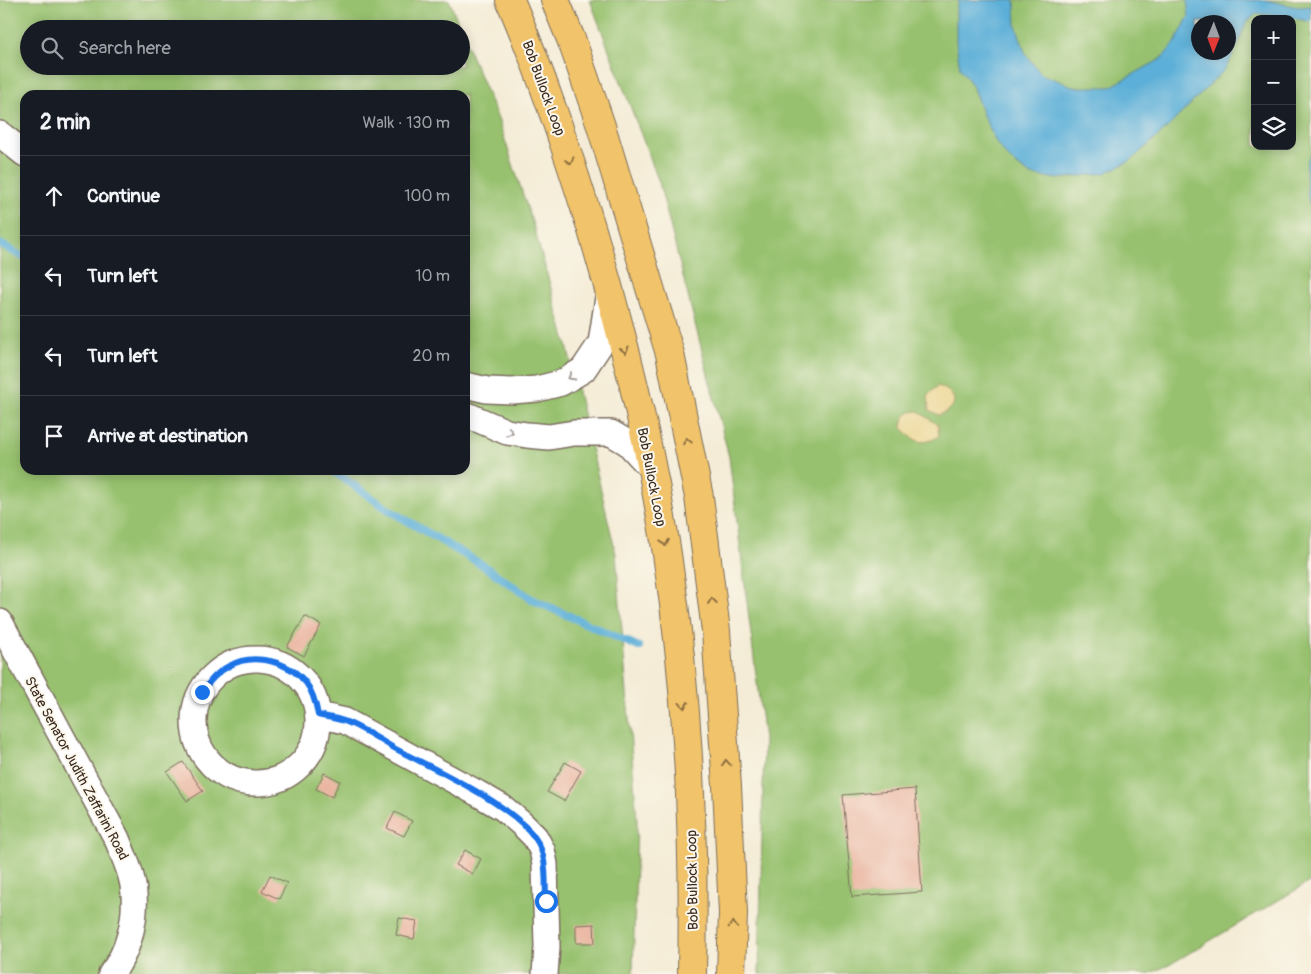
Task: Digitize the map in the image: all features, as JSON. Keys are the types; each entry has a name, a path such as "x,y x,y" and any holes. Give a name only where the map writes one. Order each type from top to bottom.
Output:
{"highway":[{"name":"Bob Bullock Loop","path":"510,0 548,97 580,190 631,371 652,469 667,554 685,720 693,888 692,974"},
{"path":"555,0 573,44 601,126 670,354 698,497 716,631 727,776 733,913 731,974"}],"street":[{"path":"470,386 487,390 537,389 561,383 583,370 601,343 609,289"},
{"path":"470,416 507,432 527,435 550,437 574,433 611,434 628,443 652,469"},
{"name":"State Senator Judith Zaffarini Road","path":"0,622 117,839 126,860 134,894 134,913 124,954 114,973"},
{"path":"250,659 271,661 290,669 305,683 315,701 318,715 319,721 315,741 305,759 290,773 271,781 250,782 230,777 214,766 201,750 195,731 195,711 202,692 214,676 231,664 250,659"},
{"path":"318,715 345,721 477,793 503,808 535,837 542,850 545,864 547,947 545,974"}],"green space":[{"path":"0,0 449,0 457,20 20,20 20,75 470,75 470,52 498,119 534,228 567,345 616,554 637,820 633,974 0,974"},
{"path":"590,0 1311,0 1311,881 1169,965 1148,974 759,974 764,739 729,457 659,182"}],"sand":[{"path":"938,386 950,392 954,400 951,408 939,415 929,410 928,395"},
{"path":"918,411 938,425 939,436 923,442 914,439 906,432 902,427 904,417 911,412"}],"water":[{"path":"959,0 1015,0 1016,25 1026,55 1041,74 1074,87 1110,87 1161,59 1175,43 1189,16 1187,0 1265,0 1298,7 1311,6 1311,22 1296,19 1296,15 1251,15 1236,49 1236,15 1191,15 1191,60 1230,60 1226,68 1164,131 1130,161 1105,173 1058,179 1031,175 1010,160 997,144 983,115 972,85 960,68 956,42 956,9"},
{"path":"1311,154 1311,209 1307,193 1306,171 1307,161"}],"building":[{"path":"305,616 321,625 304,656 287,647"},
{"path":"183,762 203,791 187,801 167,772"},
{"path":"565,762 581,771 564,801 547,792"},
{"path":"324,773 340,781 332,797 316,789"},
{"path":"915,789 922,892 852,897 843,795"},
{"path":"395,812 412,821 404,836 387,828"},
{"path":"465,850 481,859 473,874 456,865"},
{"path":"270,875 287,883 279,899 262,891"},
{"path":"399,918 417,921 414,939 396,935"},
{"path":"594,924 595,943 576,943 576,925"}],"waterway":[{"path":"0,244 20,255"},
{"path":"339,475 389,510 484,566 533,600 639,647"}],"route":[{"path":"202,692 214,676 231,664 250,659 271,661 290,669 305,683 315,701 318,715 345,721 503,808 523,825 535,837 542,850 545,864 546,901"}]}
